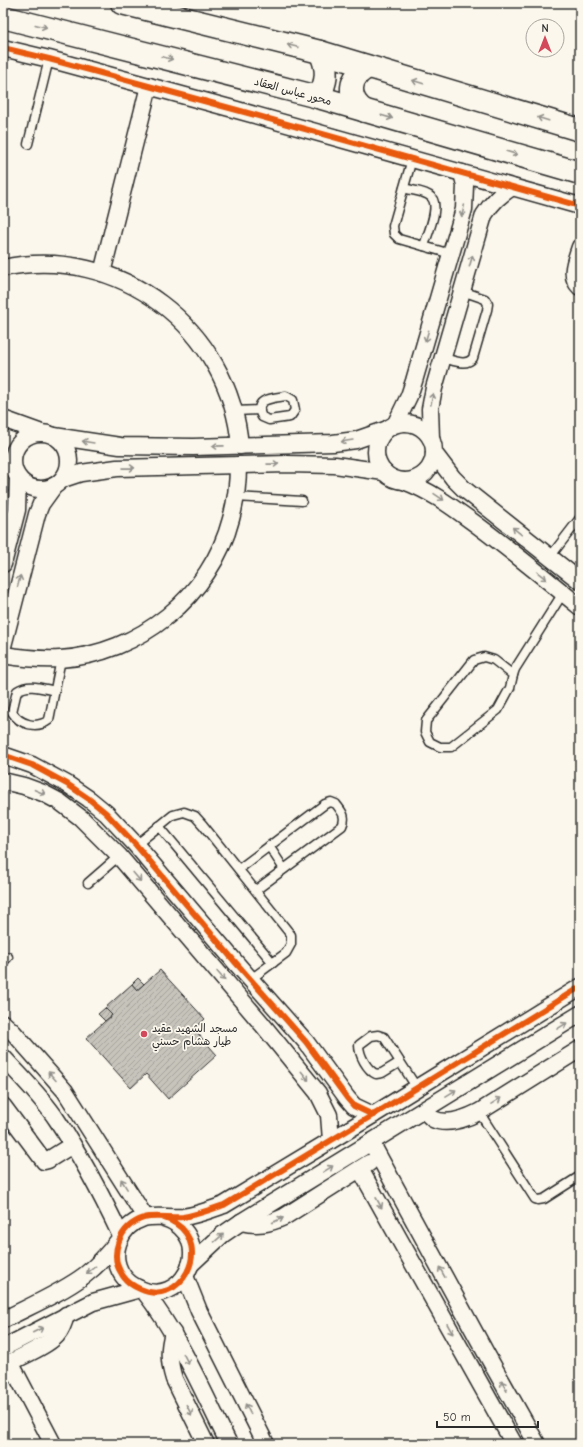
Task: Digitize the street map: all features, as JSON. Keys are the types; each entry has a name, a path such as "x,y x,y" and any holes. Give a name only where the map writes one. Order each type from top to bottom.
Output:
{"main road":[{"path":"122,3 320,52 580,130"},
{"name":"محور عباس العقاد","path":"3,17 318,97 580,173"},
{"path":"318,97 323,90 326,74 320,52"},
{"path":"365,111 356,102 352,90 353,84 359,73 369,67"}],"street":[{"path":"3,48 149,86 580,206"},
{"path":"102,273 149,86"},
{"path":"384,472 377,460 376,446 379,438 390,427 409,396 464,209 465,185 462,173"},
{"path":"404,481 416,478 427,471 430,465 432,445 430,409 434,388 484,215 491,203 512,187"},
{"path":"580,250 574,268 574,276 580,287"},
{"path":"3,268 30,264 50,264 70,266 102,273 126,282 167,307 184,322 210,356 228,392 234,411 240,446"},
{"path":"3,418 47,434 65,445 70,459 69,466 59,482 41,504 36,514 3,646"},
{"path":"3,564 17,510 16,475 13,458 17,446 30,434 47,434 120,446 240,446 344,442 371,436 404,422 420,426 453,478 464,489 580,581"},
{"path":"3,459 16,475 31,487 46,489 80,473 117,468 311,464 384,472 396,480 404,481 434,494 496,539 580,607"},
{"path":"3,654 41,660 79,657 115,647 136,638 155,626 188,597 202,580 214,561 229,526 236,498 238,465"},
{"path":"3,755 32,766 73,788 106,813 136,845 236,963 306,1042 354,1106 373,1116"},
{"path":"3,781 24,786 60,802 81,818 118,856 267,1029 318,1092 328,1116 331,1140"},
{"path":"3,1320 85,1275 97,1265 131,1224 145,1217 164,1218 184,1216 202,1213 224,1205 373,1116 580,987"},
{"path":"3,1057 36,1093 57,1120 95,1183 119,1239 116,1254 118,1266 123,1277 132,1286 153,1292 171,1288 179,1283 188,1271 222,1235 240,1222 580,1014"},
{"path":"3,1023 13,1032 65,1091 145,1217"},
{"path":"424,1110 434,1119 450,1121 465,1119 479,1112 580,1049"},
{"path":"3,1106 44,1161 72,1145"},
{"path":"371,1142 537,1444"},
{"path":"240,1222 251,1225 263,1225 274,1222 379,1157"},
{"path":"360,1169 514,1444"},
{"path":"164,1218 175,1222 184,1231 190,1241 192,1253 188,1271 199,1312 266,1444"},
{"path":"3,1348 93,1302 142,1290"},
{"path":"142,1290 154,1304 173,1333 229,1444"},
{"path":"52,1444 7,1364 50,1342 60,1330 66,1316"},
{"path":"173,1333 169,1352 171,1370 174,1380 206,1444"}],"lane":[{"path":"28,144 49,59"},
{"path":"412,159 393,226 394,234 399,239 451,254"},
{"path":"404,188 426,194 432,198 435,204 435,210 424,246"},
{"path":"443,358 461,363 466,363 473,358 487,310 488,304 485,299 462,291"},
{"path":"234,411 260,410"},
{"path":"236,498 302,501"},
{"path":"550,557 580,518"},
{"path":"513,675 494,660 484,657 474,660 426,721 425,732 430,742 440,747 451,746 498,710 510,688 515,669 563,593"},
{"path":"54,691 31,686 23,687 17,691 12,712 15,718 21,722 37,725 44,724 49,720 61,659"},
{"path":"239,869 325,804 331,802 336,804 344,816 342,826 256,890"},
{"path":"136,845 173,815 184,812 195,816 256,890 290,935 291,944 286,953 251,980"},
{"path":"159,826 273,963"},
{"path":"269,846 284,869"},
{"path":"88,883 118,856"},
{"path":"400,1062 382,1073 376,1074 372,1072 359,1051 359,1045 371,1036 378,1035 384,1038 400,1062 417,1088"},
{"path":"479,1112 532,1197 535,1199 544,1199 580,1176"}],"building":[{"name":"مسجد الشهيد عقيد طيار هشام حسني","path":"160,970 205,1019 194,1029 217,1055 168,1099 146,1074 131,1088 86,1038 112,1015 105,1008 132,984 137,990"},
{"path":"138,978 144,984 137,990 132,984"},
{"path":"105,1008 112,1015 105,1021 98,1014"}],"cycle path":[{"path":"3,48 237,110 580,206"},
{"path":"3,755 32,765 67,784 106,813 136,845 236,963 306,1042 354,1106 373,1115"},
{"path":"164,1218 171,1220 186,1234 191,1246 191,1259 187,1272 179,1283 168,1290 155,1293 140,1289 128,1282 119,1268 116,1259 116,1251 118,1242 128,1227 135,1222 148,1217 188,1216 224,1205 580,987"}],"place":[{"name":"مسجد الشهيد عقيد طيار هشام حسني","path":"144,1034"}]}
